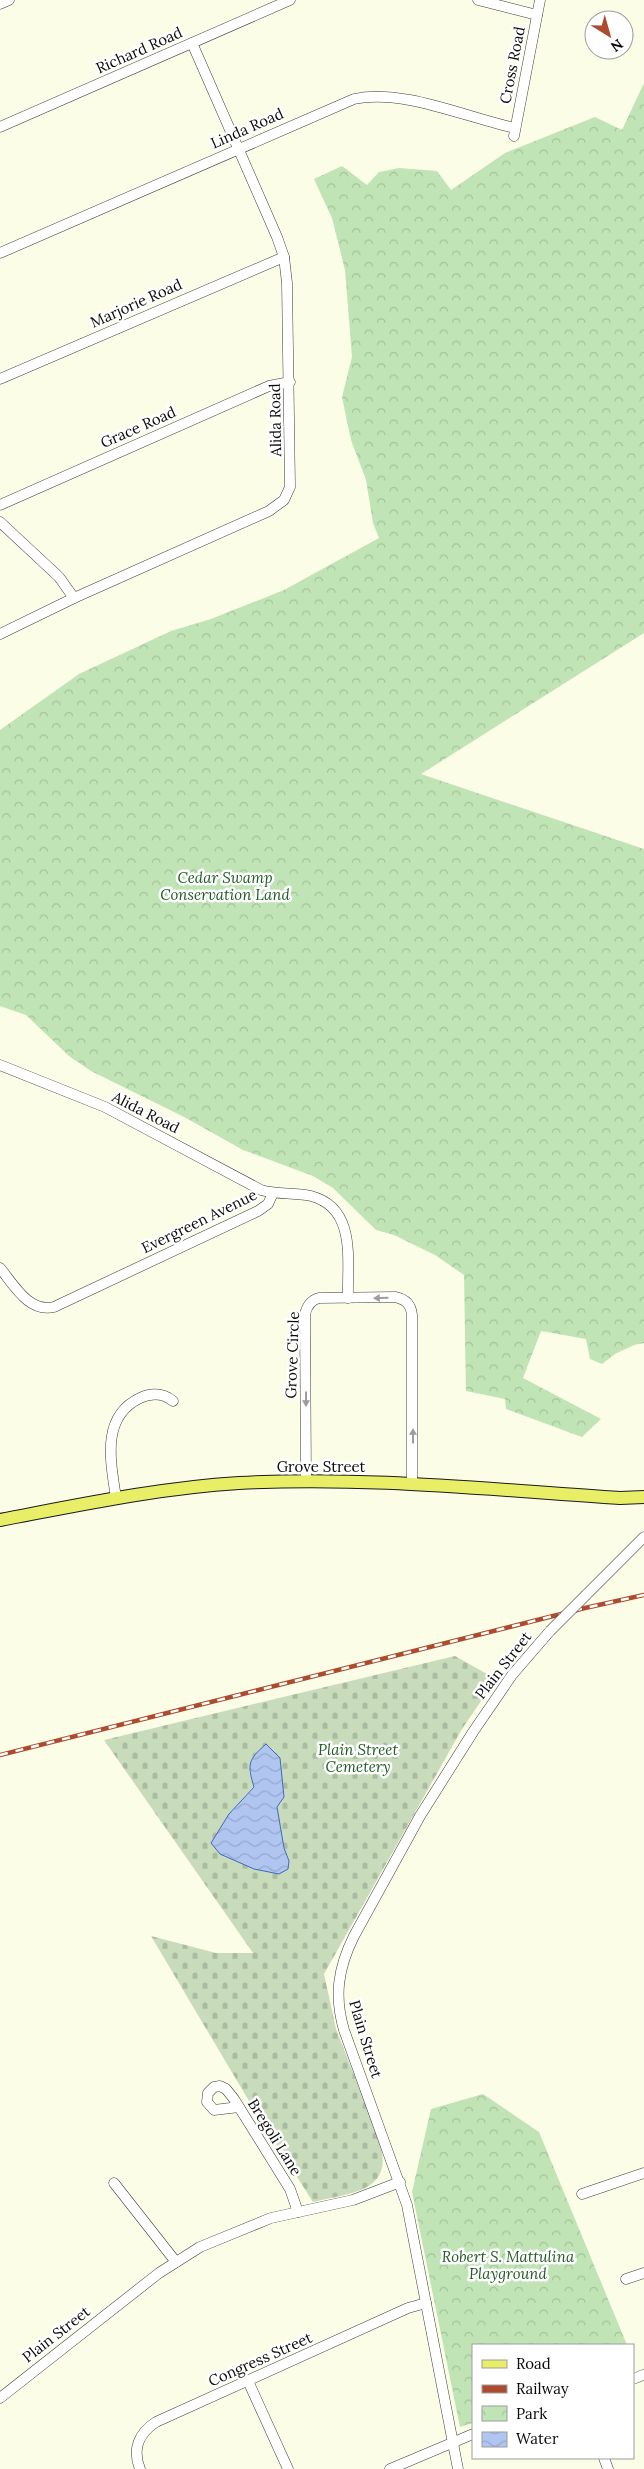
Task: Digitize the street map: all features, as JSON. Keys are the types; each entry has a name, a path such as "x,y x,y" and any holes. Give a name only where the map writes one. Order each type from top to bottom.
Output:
{"main road":[{"name":"Grove Street","path":"0,1520 116,1498 222,1485 306,1481 412,1484 620,1498 644,1497"}],"street":[{"path":"0,4 9,0"},
{"name":"Richard Road","path":"0,127 290,0"},
{"path":"478,0 537,15"},
{"name":"Cross Road","path":"515,132 540,0"},
{"name":"Alida Road","path":"0,634 74,598 269,511 280,504 288,492 291,478 290,382 288,283 284,257 192,43"},
{"name":"Linda Road","path":"0,252 341,103 368,96 403,98 515,132"},
{"name":"Marjorie Road","path":"0,379 284,257"},
{"name":"Grace Road","path":"0,505 269,386 290,382"},
{"path":"0,522 59,577 74,598"},
{"name":"Alida Road","path":"0,1065 105,1107 256,1187 273,1193"},
{"name":"Evergreen Avenue","path":"0,1268 31,1304 42,1308 54,1307 258,1211 271,1200 273,1193 311,1196 326,1202 337,1212 345,1225 347,1236 348,1298"},
{"name":"Grove Circle","path":"306,1481 306,1310 315,1299 398,1298 405,1300 412,1311 412,1484"},
{"path":"116,1498 110,1446 116,1420 128,1405 144,1397 160,1395 173,1401"},
{"name":"Plain Street","path":"0,2398 176,2262 223,2237 270,2218 353,2200 400,2182 339,2013 340,1970 362,1921 447,1772 512,1675 550,1631 644,1537"},
{"name":"Bregoli Lane","path":"239,2107 218,2111 210,2107 207,2102 207,2095 210,2090 216,2087 226,2089 239,2107 292,2193 298,2212"},
{"path":"582,2194 644,2173"},
{"path":"400,2182 411,2225 458,2469"},
{"path":"114,2183 176,2262"},
{"path":"626,2279 644,2273"},
{"name":"Congress Street","path":"140,2469 136,2456 137,2444 151,2426 408,2308 426,2303"},
{"path":"248,2381 288,2469"},
{"path":"390,2469 472,2434"}],"green space":[{"name":"Cedar Swamp Conservation Land","path":"644,83 644,633 421,774 644,849 644,1343 634,1345 615,1354 602,1364 590,1359 586,1339 541,1331 523,1378 601,1419 582,1437 506,1409 505,1399 466,1391 464,1275 435,1255 394,1235 376,1230 333,1188 313,1176 243,1150 186,1118 91,1071 69,1056 26,1015 0,1006 0,730 79,674 171,631 211,619 284,590 379,538 373,523 366,480 351,440 342,397 352,357 345,270 332,218 314,179 342,166 367,185 379,172 399,168 437,171 451,190 505,153 595,117 622,130"},
{"name":"Plain Street Cemetery","path":"455,1656 496,1679 462,1729 324,1974 336,2029 378,2136 382,2155 382,2169 377,2179 368,2186 344,2195 313,2202 252,2106 151,1936 216,1953 253,1953 104,1740","holes":["249,1771 281,1779 284,1797 277,1807 284,1848 289,1861 279,1874 254,1869 224,1854 229,1814 254,1786"]},
{"name":"Robert S. Mattulina Playground","path":"483,2094 539,2132 627,2344 472,2344 472,2423 460,2427 412,2192 431,2109"}],"water":[{"path":"266,1744 280,1758 284,1797 277,1807 284,1848 289,1861 288,1869 279,1874 254,1869 220,1854 211,1843 229,1814 254,1787 250,1773 252,1759"}],"railway":[{"path":"0,1755 585,1608 644,1595"}]}
